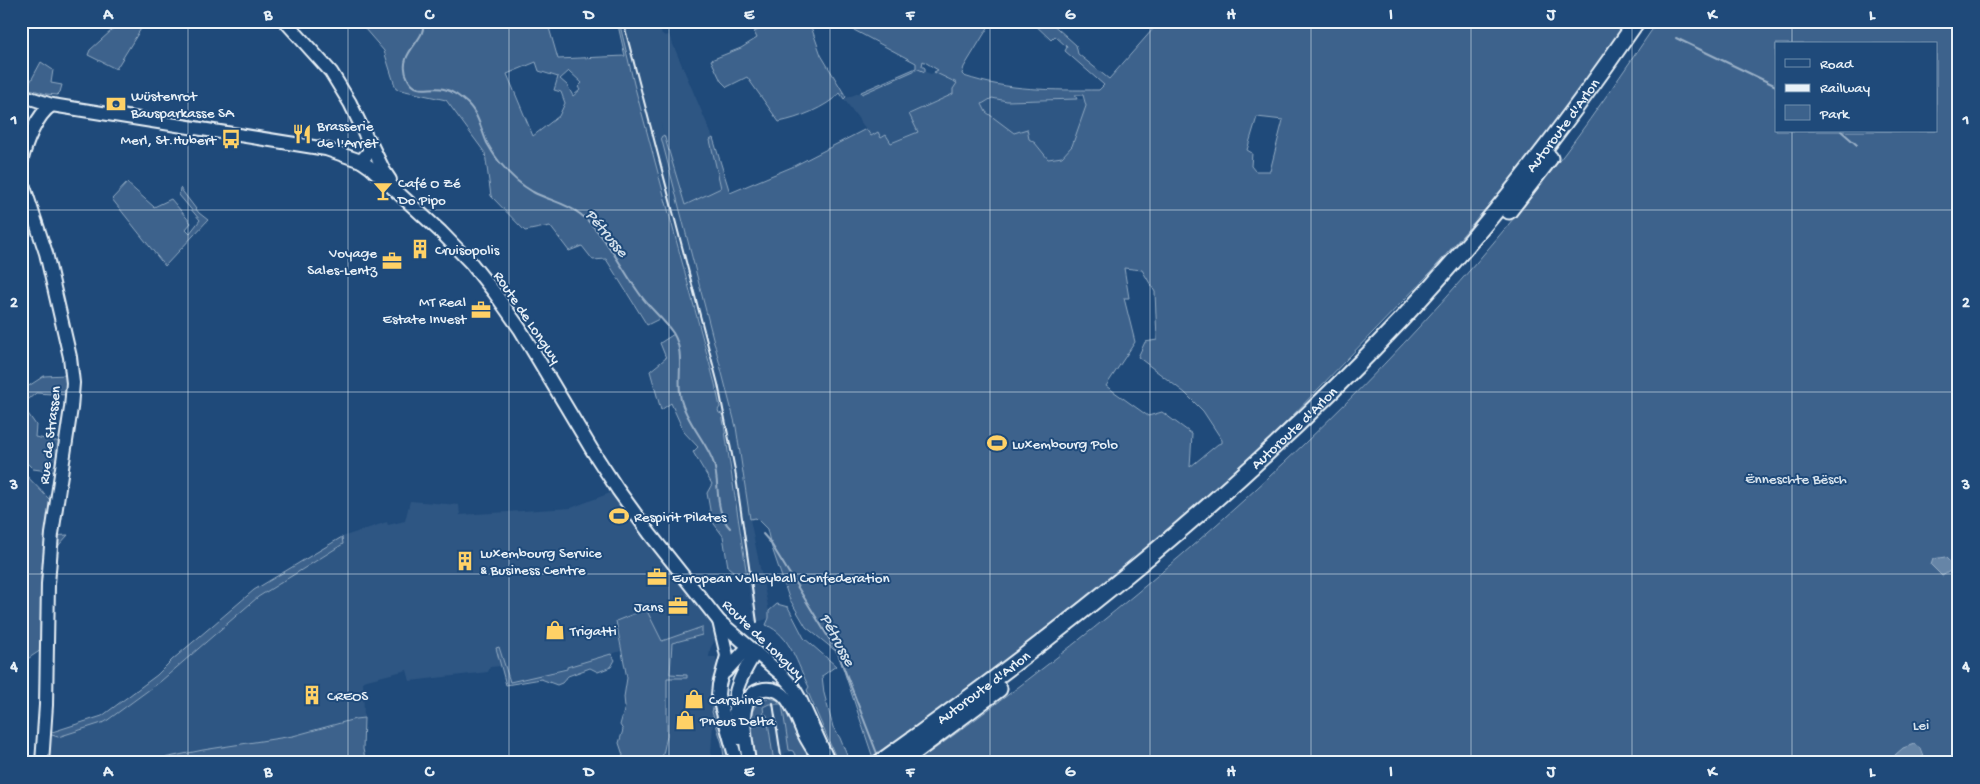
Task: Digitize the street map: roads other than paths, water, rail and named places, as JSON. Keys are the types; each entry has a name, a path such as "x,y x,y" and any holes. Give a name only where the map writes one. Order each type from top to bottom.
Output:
{"highway":[{"name":"Autoroute d'Arlon","path":"900,763 929,735 1156,550 1233,484 1314,409 1403,318 1455,260 1565,122 1637,21"},
{"name":"Autoroute d'Arlon","path":"879,763 929,735 1070,634 1198,528 1279,455 1377,360 1462,266 1574,128 1648,21"}],"main road":[{"path":"285,21 331,72 350,103 384,171 414,205"},
{"name":"Route de Longwy","path":"21,95 52,105 326,149 361,161 414,205 455,246 494,292 520,329 618,490 650,534 719,621 782,675 793,687 829,763"},
{"path":"21,99 34,112 35,125"},
{"path":"21,163 35,125 43,112 52,105"},
{"path":"27,147 50,115 52,105"},
{"path":"361,161 368,152 369,147 365,134"},
{"name":"Rue de Strassen","path":"21,178 46,253 70,357 73,383 52,534 42,763"},
{"path":"719,621 728,656 718,685 718,695 737,763"},
{"path":"723,674 752,650"},
{"path":"744,763 734,711 734,696 752,650"},
{"path":"749,763 744,714 745,704 751,695 759,690 768,689 774,689 788,700 809,743 825,763"}],"waterway":[{"name":"Pétrusse","path":"422,21 423,28 421,34 405,61 405,70 412,84 420,89 439,88 447,90 456,94 467,103 477,116 490,149 505,169 529,189 569,207 589,222 605,241 643,298 673,333 677,341 680,357 681,400 688,417 711,456 716,472 719,506 730,528"},
{"path":"1676,38 1775,86"},
{"path":"1842,132 1857,145"},
{"name":"Pétrusse","path":"763,534 770,542 838,653 878,756"}],"railway":[{"path":"623,21 718,384 735,470 757,622"},
{"path":"773,703 782,763"}],"place":[{"name":"Wüstenrot Bausparkasse SA","path":"116,104"},
{"name":"Brasserie de l'Arrêt","path":"302,134"},
{"name":"Merl, St.Hubert","path":"231,139"},
{"name":"Café O Zé Do Pipo","path":"383,191"},
{"name":"Cruisopolis","path":"420,249"},
{"name":"Voyage Sales-Lentz","path":"392,261"},
{"name":"MT Real Estate Invest","path":"481,310"},
{"name":"Luxembourg Polo","path":"997,443"},
{"name":"Respirit Pilates","path":"619,516"},
{"name":"Luxembourg Service & Business Centre","path":"465,561"},
{"name":"European Volleyball Confederation","path":"657,577"},
{"name":"Jans","path":"678,606"},
{"name":"Trigatti","path":"555,630"},
{"name":"CREOS","path":"312,695"},
{"name":"Carshine","path":"694,699"},
{"name":"Pneus Delta","path":"685,720"}],"park label":[{"name":"Ënneschte Bësch","path":"1796,478"},
{"name":"Lei","path":"1921,724"}]}
